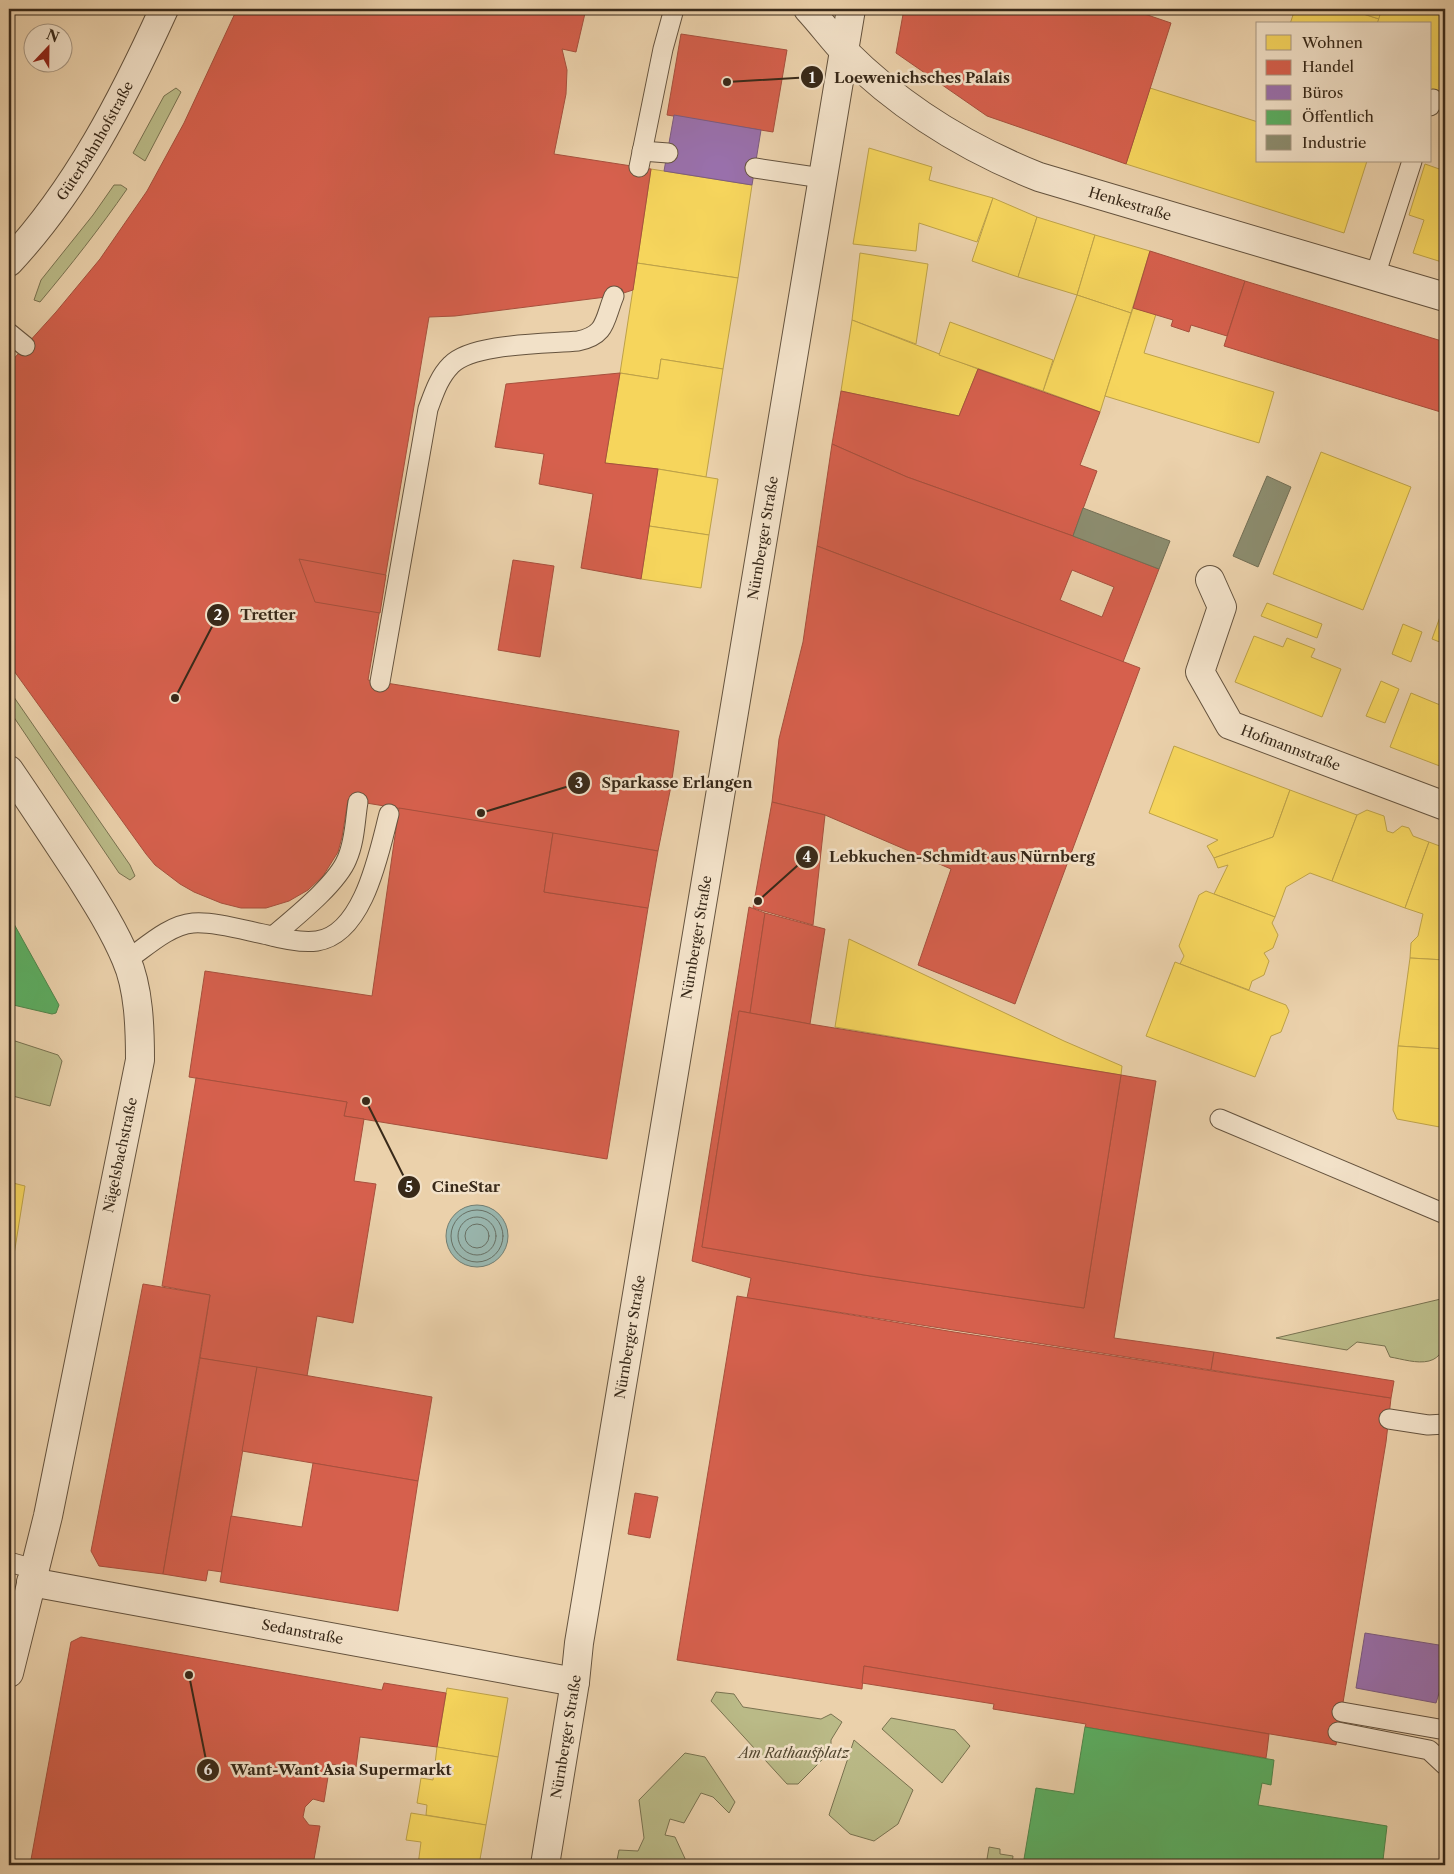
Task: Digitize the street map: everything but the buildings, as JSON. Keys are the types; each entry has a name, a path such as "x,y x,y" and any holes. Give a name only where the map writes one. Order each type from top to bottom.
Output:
{"street":[{"name":"Güterbahnhofstraße","path":"9,262 52,210 93,149 132,80 164,9"},
{"name":"Henkestraße","path":"808,9 844,51 881,84 926,119 968,145 1013,166 1054,181 1445,297"},
{"name":"Nürnberger Straße","path":"545,1865 575,1682 579,1642 851,9"},
{"name":"Hofmannstraße","path":"1210,580 1222,607 1200,672 1230,725 1445,806"},
{"name":"Nägelsbachstraße","path":"9,770 98,905 127,960 137,1002 140,1034 140,1060 48,1516 25,1571 9,1673"},
{"name":"Sedanstraße","path":"25,1571 575,1682"}],"lane":[{"path":"668,153 641,159 663,49 674,9"},
{"path":"1375,276 1412,162"},
{"path":"754,168 822,178"},
{"path":"380,682 428,409 437,383 451,365 463,356 487,349 578,341 591,338 603,327 614,296"},
{"path":"9,333 25,346"},
{"path":"273,936 311,902 337,874 347,860 352,845 358,802"},
{"path":"127,960 166,932 193,923 226,926 295,940 317,941 333,936 350,920 366,892 378,857 388,814"},
{"path":"1220,1120 1445,1214"},
{"path":"1389,1419 1428,1424 1445,1424"},
{"path":"1342,1712 1445,1730"},
{"path":"1338,1732 1429,1750 1445,1765"}],"green space":[{"path":"176,88 181,92 145,161 133,153 164,96"},
{"path":"114,185 121,185 127,189 40,302 34,300 41,280 93,215"},
{"path":"9,690 130,865 135,876 130,880 119,873 9,710"},
{"path":"9,1039 58,1055 62,1061 50,1106 9,1095"},
{"path":"1445,1298 1445,1343 1437,1357 1429,1361 1415,1362 1390,1357 1385,1346 1357,1342 1347,1350 1276,1338"},
{"name":"Am Rathausplatz","path":"716,1692 734,1694 743,1707 821,1719 831,1714 842,1722 831,1740 831,1747 821,1761 798,1784 787,1784 711,1701"},
{"path":"891,1718 955,1730 970,1746 942,1783 882,1729"},
{"path":"854,1740 913,1790 898,1824 874,1841 850,1834 829,1815"},
{"path":"685,1753 705,1757 735,1802 729,1813 713,1797 701,1793 684,1823 670,1819 665,1835 675,1837 688,1865 616,1865 619,1850 638,1851 644,1838 639,1800"},
{"path":"989,1847 1000,1849 1000,1854 1013,1856 1012,1865 986,1865"}],"water":[{"path":"477,1205 494,1210 499,1214 503,1219 508,1236 503,1253 499,1258 494,1262 477,1267 460,1262 455,1258 451,1253 446,1236 451,1219 455,1214 460,1210"}],"place":[{"name":"Loewenichsches Palais","path":"727,82"},
{"name":"Tretter","path":"175,698"},
{"name":"Sparkasse Erlangen","path":"481,813"},
{"name":"Lebkuchen-Schmidt aus Nürnberg","path":"758,901"},
{"name":"CineStar","path":"366,1101"},
{"name":"Want-Want Asia Supermarkt","path":"189,1675"}]}
